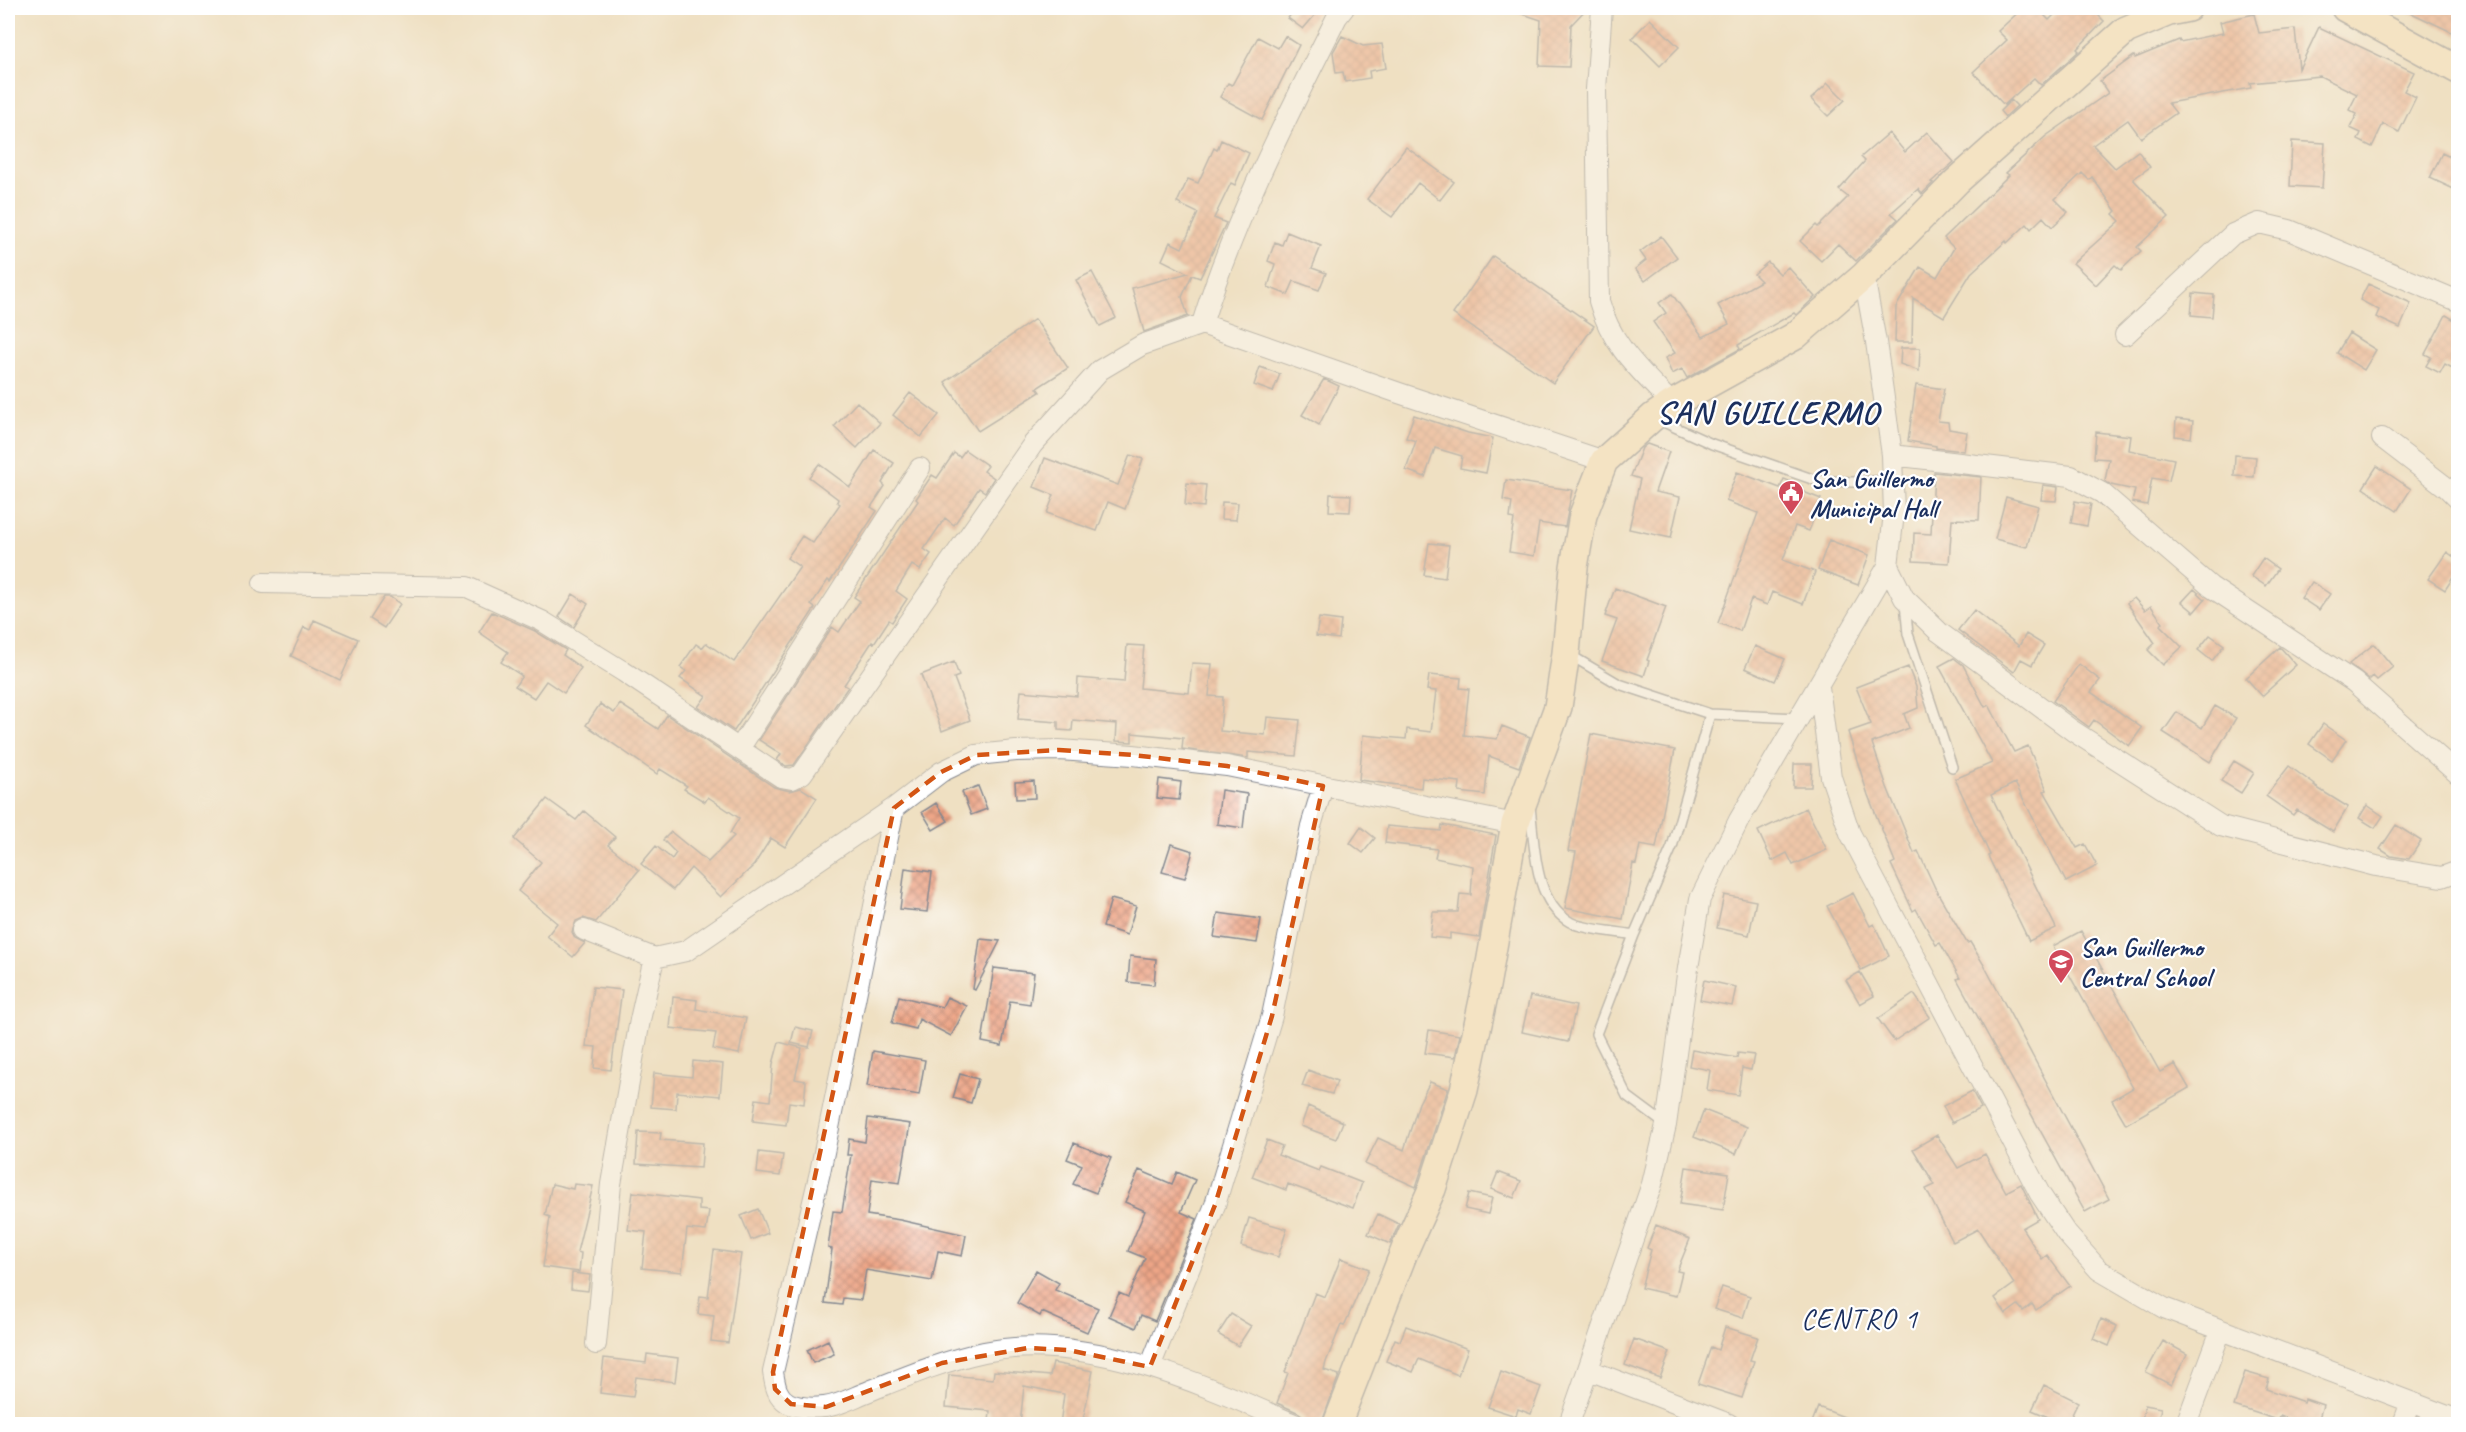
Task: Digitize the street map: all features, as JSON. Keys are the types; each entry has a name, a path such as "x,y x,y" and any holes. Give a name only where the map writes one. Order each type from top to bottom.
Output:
{"street":[{"path":"1202,324 1214,286 1262,169 1336,17 1344,8"},
{"path":"1602,8 1596,89 1599,301 1605,323 1618,347 1663,410"},
{"path":"1336,1425 1406,1247 1432,1189 1464,1090 1486,986 1515,824 1558,707 1574,567 1583,515 1604,461 1663,410 1795,336 1864,276 1957,181 2132,19 2188,8"},
{"path":"2345,8 2458,70"},
{"path":"2126,335 2233,234 2259,223 2289,230 2458,298"},
{"path":"1569,1425 1652,1184 1666,1125 1700,899 1739,820 1888,566 1894,513 1893,455 1864,276"},
{"path":"263,583 467,587 542,621 624,672 781,777 792,779 802,774 1034,444 1100,370 1142,345 1202,324 1604,461"},
{"path":"2382,438 2446,487 2458,499"},
{"path":"1893,455 2071,476 2102,494 2211,587 2354,682 2458,774"},
{"path":"739,748 920,468"},
{"path":"1888,566 1904,598 1939,632 2073,731 2221,826 2376,866 2442,877 2458,871"},
{"path":"1819,687 1831,777 1850,832 2040,1194 2066,1233 2099,1270 2164,1308 2458,1420"},
{"path":"584,930 654,958 686,951 894,808 941,772 976,755 1059,750 1133,755 1227,766 1515,824"},
{"path":"1150,1367 1215,1205 1266,1038 1275,1005 1311,826 1323,786"},
{"path":"894,808 820,1172 773,1372 776,1389 783,1399 791,1404 826,1407 942,1363 986,1352 1028,1348 1068,1350 1150,1367 1230,1397 1294,1425"},
{"path":"596,1344 611,1184 640,1020 654,958"},
{"path":"2186,1425 2221,1330"},
{"path":"1589,1370 1729,1425"},
{"path":"2403,1425 2411,1402"}],"lane":[{"path":"1663,410 1712,444 1815,480 1852,482 1894,480"},
{"path":"1904,598 1908,634 1952,767"},
{"path":"1566,652 1619,684 1710,714 1798,718"},
{"path":"1666,1125 1627,1096 1596,1034 1634,935 1672,847 1710,714"},
{"path":"1527,790 1540,880 1551,907 1571,923 1634,935"}],"highlighted area":[{"path":"1059,750 1133,755 1227,766 1323,786 1272,1016 1215,1205 1150,1367 1068,1350 1028,1348 942,1363 826,1407 791,1404 775,1389 773,1372 894,808 941,772 976,755"}],"building":[{"path":"1296,8 1321,8 1303,29 1288,18"},
{"path":"1512,8 1587,8 1571,25 1569,67 1539,66 1541,20 1511,10"},
{"path":"2023,8 2037,8 2049,20 2061,8 2091,8 2104,21 2077,49 2079,51 2041,85 2034,78 2004,105 1973,72 2007,40 1998,31"},
{"path":"2401,8 2458,8 2458,35"},
{"path":"2254,14 2259,33 2295,29 2299,69 2319,27 2414,72 2404,91 2416,97 2399,132 2383,124 2372,147 2358,140 2361,133 2350,128 2357,114 2349,110 2357,94 2320,76 2250,83 2251,88 2168,103 2176,113 2141,138 2128,120 2093,145 2115,168 2138,151 2150,167 2133,179 2169,217 2137,247 2141,251 2121,270 2115,265 2096,285 2073,263 2120,221 2113,214 2116,211 2092,177 2089,180 2082,173 2055,199 2068,212 2052,227 2043,217 2031,229 2027,224 2007,243 2006,241 1971,273 1944,317 1913,298 1912,342 1895,342 1896,307 1920,267 1937,277 1954,248 1944,238 2009,175 2006,173 2046,136 2108,93 2100,81 2134,56 2135,58 2179,40 2180,42 2223,33 2220,22"},
{"path":"1650,19 1679,47 1660,66 1632,38"},
{"path":"1285,36 1299,45 1262,120 1220,97 1228,83 1232,85 1258,37 1278,48"},
{"path":"1342,36 1363,46 1382,44 1386,68 1369,71 1370,78 1345,82 1343,72 1336,73 1333,52"},
{"path":"1828,83 1845,100 1828,116 1811,99"},
{"path":"2011,100 2017,106 2005,117 2000,111"},
{"path":"1927,132 1954,162 1931,182 1933,183 1922,194 1918,189 1891,213 1898,219 1856,261 1838,244 1821,261 1800,241 1816,225 1818,227 1848,197 1839,190 1865,161 1861,157 1889,133 1905,152"},
{"path":"1221,140 1249,153 1235,185 1231,183 1214,218 1226,223 1200,278 1192,275 1182,297 1188,316 1144,332 1132,288 1188,273 1162,260 1170,242 1182,248 1198,213 1177,203 1188,179 1198,183 1214,148 1217,150"},
{"path":"2292,141 2325,143 2322,188 2290,186"},
{"path":"1406,147 1454,182 1440,200 1418,183 1392,217 1367,199"},
{"path":"2442,153 2458,161 2458,191 2430,178"},
{"path":"1287,232 1321,246 1312,268 1326,273 1319,290 1294,281 1288,295 1268,287 1275,264 1268,261 1275,242 1282,245"},
{"path":"1661,236 1677,257 1645,281 1635,269 1646,260 1640,252"},
{"path":"1493,256 1594,326 1553,383 1453,314"},
{"path":"1768,262 1780,274 1788,267 1815,297 1796,315 1794,313 1738,345 1740,349 1687,378 1682,369 1672,374 1665,358 1675,353 1653,322 1666,313 1659,303 1672,294 1703,337 1729,324 1718,305 1761,281 1754,274"},
{"path":"1092,272 1116,318 1100,326 1076,280"},
{"path":"2368,284 2411,303 2400,328 2376,317 2379,310 2360,300"},
{"path":"2193,293 2214,295 2212,317 2191,315"},
{"path":"2446,315 2458,322 2458,371 2445,364 2440,373 2426,366 2431,357 2425,354"},
{"path":"1035,319 1068,368 1037,388 1040,392 978,431 945,382"},
{"path":"2349,333 2376,350 2364,370 2337,353"},
{"path":"1901,348 1920,348 1919,371 1900,364"},
{"path":"1260,367 1280,374 1273,392 1254,385"},
{"path":"1324,379 1339,386 1319,425 1302,415"},
{"path":"1916,385 1944,389 1938,421 1948,422 1949,429 1967,432 1964,451 1936,448 1936,446 1908,441"},
{"path":"910,393 939,415 921,437 893,415"},
{"path":"857,402 880,423 857,448 834,427"},
{"path":"1414,415 1468,433 1493,438 1486,473 1460,468 1462,456 1435,448 1425,477 1406,470 1416,441 1406,438"},
{"path":"2176,419 2193,421 2191,438 2175,436"},
{"path":"2096,432 2131,436 2129,450 2174,459 2169,481 2152,478 2147,505 2132,502 2135,490 2111,485 2105,481 2109,459 2094,458"},
{"path":"1647,444 1669,452 1655,492 1680,497 1671,538 1629,529 1640,479 1631,476 1642,448"},
{"path":"874,450 894,463 882,483 885,486 871,507 877,511 830,582 828,580 811,605 815,608 734,731 698,707 706,696 680,678 686,671 680,667 696,644 702,648 706,643 734,662 800,567 787,558 802,536 813,543 840,504 837,502 838,499 809,477 819,464 850,487"},
{"path":"965,450 988,466 984,471 994,478 985,492 979,488 954,525 945,518 924,549 931,554 920,570 912,565 896,591 907,599 892,622 889,620 874,643 872,642 844,685 848,687 794,765 786,766 777,760 781,754 759,740 832,627 839,632 860,601 854,597 918,501 916,499 932,475 937,478 954,453 960,457"},
{"path":"1130,455 1143,459 1125,509 1108,502 1097,531 1047,513 1054,495 1034,487 1045,458 1118,485"},
{"path":"2235,455 2256,457 2254,477 2234,476"},
{"path":"2377,466 2411,489 2397,511 2363,488"},
{"path":"1737,472 1780,488 1784,479 1802,486 1801,491 1821,499 1809,531 1795,526 1783,560 1815,572 1803,604 1772,592 1767,605 1751,599 1740,631 1718,623 1758,513 1726,501"},
{"path":"1934,472 1981,477 1979,520 1952,519 1949,563 1913,561 1914,533 1931,534"},
{"path":"1506,480 1572,490 1565,527 1539,523 1534,556 1509,552 1514,519 1510,518 1512,502 1503,500"},
{"path":"1187,483 1206,485 1204,507 1185,505"},
{"path":"2043,485 2058,487 2056,501 2041,500"},
{"path":"1330,494 1351,495 1350,512 1329,511"},
{"path":"2006,497 2038,506 2027,547 1995,539"},
{"path":"2075,501 2091,504 2087,526 2071,523"},
{"path":"1222,502 1238,503 1236,520 1221,519"},
{"path":"1829,540 1869,555 1858,585 1818,570"},
{"path":"1429,543 1449,545 1445,578 1424,575"},
{"path":"2447,552 2458,560 2458,570 2445,590 2428,579"},
{"path":"2263,558 2278,569 2266,586 2251,576"},
{"path":"2312,582 2330,594 2319,610 2301,598"},
{"path":"1615,588 1666,607 1647,660 1649,661 1644,676 1602,661 1617,620 1605,616"},
{"path":"2194,589 2205,599 2194,612 2182,602"},
{"path":"573,594 588,604 574,627 559,617"},
{"path":"384,597 390,597 400,604 384,628 370,619"},
{"path":"2134,598 2145,610 2151,606 2163,623 2160,625 2182,647 2163,665 2148,650 2155,643 2127,603"},
{"path":"1974,610 2019,646 2026,634 2044,645 2032,665 2021,659 2014,672 1958,630"},
{"path":"492,612 535,631 566,650 563,655 581,668 564,693 546,681 534,698 515,686 522,676 501,662 508,652 479,632"},
{"path":"1319,618 1341,621 1339,639 1316,636"},
{"path":"314,620 358,639 340,680 291,656 304,627 310,630"},
{"path":"2210,635 2224,645 2212,661 2198,650"},
{"path":"2374,644 2393,667 2377,680 2373,676 2369,680 2349,664"},
{"path":"1127,645 1144,646 1140,688 1189,693 1192,663 1212,664 1209,696 1223,697 1220,731 1265,735 1267,717 1300,720 1296,756 1248,752 1248,758 1182,749 1183,738 1132,733 1132,742 1116,741 1117,724 1073,720 1072,731 1058,730 1058,722 1018,719 1021,691 1077,696 1078,678 1124,682"},
{"path":"1755,646 1785,659 1775,681 1745,668"},
{"path":"2280,647 2296,665 2262,696 2246,678"},
{"path":"1954,658 1963,665 1985,707 1989,705 2014,752 2028,746 2047,790 2044,791 2077,848 2085,844 2097,866 2066,882 2015,783 1991,795 2056,928 2029,941 1988,856 1990,855 1955,779 1992,763 1939,666"},
{"path":"954,662 959,676 954,678 970,720 942,731 921,675"},
{"path":"2079,664 2100,680 2091,692 2142,728 2129,746 2094,720 2089,727 2053,701"},
{"path":"1908,667 1916,687 1918,708 1904,714 1909,728 1872,743 1914,853 1918,851 1936,890 1967,943 1970,942 1984,965 2109,1199 2085,1212 1957,979 1960,978 1940,943 1936,945 1916,909 1913,911 1891,864 1895,862 1868,795 1848,732 1871,724 1856,687"},
{"path":"1429,675 1461,678 1460,688 1469,689 1464,735 1497,739 1502,726 1530,737 1519,767 1489,756 1485,795 1459,792 1460,782 1422,778 1421,788 1359,780 1363,735 1406,739 1407,729 1431,732 1436,691 1427,690"},
{"path":"600,704 614,713 620,704 658,729 667,715 774,787 790,791 801,788 817,798 785,847 771,838 754,865 721,897 691,868 673,890 641,864 656,846 672,859 676,853 663,840 671,832 708,862 734,836 730,833 739,818 708,797 705,802 684,789 687,786 660,769 657,774 586,725"},
{"path":"2215,706 2236,718 2210,762 2163,732 2177,712 2202,728"},
{"path":"2323,724 2346,740 2332,760 2309,744"},
{"path":"1591,734 1675,750 1656,848 1640,845 1636,864 1633,863 1623,919 1565,908 1576,852 1568,851"},
{"path":"2234,761 2254,773 2241,793 2221,781"},
{"path":"1794,764 1812,764 1811,787 1793,787"},
{"path":"2289,766 2314,786 2348,807 2333,832 2297,810 2293,815 2266,796"},
{"path":"1159,779 1181,782 1179,800 1157,798"},
{"path":"1034,781 1035,798 1016,799 1015,782"},
{"path":"978,786 987,809 971,815 962,792"},
{"path":"1221,790 1247,794 1243,828 1217,824"},
{"path":"547,799 576,820 584,811 615,837 608,845 639,870 596,922 583,918 576,921 572,932 575,938 585,943 573,957 547,936 557,923 518,891 541,862 514,839"},
{"path":"936,803 948,821 933,830 922,812"},
{"path":"2367,805 2383,816 2375,828 2359,818"},
{"path":"1806,808 1827,850 1793,865 1787,853 1772,861 1758,831"},
{"path":"1442,825 1496,835 1479,937 1450,933 1450,939 1430,937 1433,912 1458,912 1460,894 1471,895 1473,866 1435,858 1437,849 1385,843 1387,826 1441,831"},
{"path":"2396,825 2421,841 2409,859 2391,856 2380,849"},
{"path":"1361,827 1375,838 1363,853 1350,843"},
{"path":"1171,844 1193,851 1185,878 1162,872"},
{"path":"905,868 932,872 927,912 900,909"},
{"path":"1853,893 1870,926 1874,924 1889,956 1861,970 1827,906"},
{"path":"1724,895 1756,901 1749,935 1717,928"},
{"path":"1111,899 1136,906 1127,935 1103,927"},
{"path":"1218,913 1261,919 1257,943 1214,937"},
{"path":"2081,931 2160,1072 2175,1064 2189,1088 2126,1124 2112,1100 2133,1088 2053,946"},
{"path":"980,939 1000,941 975,990 973,989"},
{"path":"1130,956 1156,959 1154,985 1128,982"},
{"path":"994,968 1034,973 1030,1004 1010,1001 1002,1046 982,1042"},
{"path":"1860,972 1874,996 1860,1004 1846,980"},
{"path":"1704,980 1736,987 1732,1006 1700,1000"},
{"path":"593,987 622,990 611,1070 594,1068 596,1047 586,1046"},
{"path":"1914,994 1930,1017 1894,1041 1878,1019"},
{"path":"899,996 942,1007 947,997 967,1006 951,1036 919,1019 916,1029 892,1023"},
{"path":"1530,996 1576,1006 1568,1042 1522,1032"},
{"path":"673,997 697,1000 696,1009 746,1018 739,1054 713,1049 716,1033 670,1028"},
{"path":"795,1027 813,1031 809,1047 791,1043"},
{"path":"1429,1030 1460,1035 1455,1057 1425,1053"},
{"path":"779,1042 802,1048 795,1079 806,1081 804,1104 789,1102 786,1125 753,1121 756,1099 770,1101 773,1064"},
{"path":"1692,1050 1737,1058 1738,1053 1754,1055 1751,1070 1742,1068 1738,1095 1707,1090 1710,1070 1689,1066"},
{"path":"873,1051 925,1060 919,1095 867,1086"},
{"path":"693,1061 723,1064 720,1096 677,1092 676,1109 651,1107 654,1073 692,1077"},
{"path":"1308,1070 1337,1081 1332,1094 1302,1086"},
{"path":"960,1074 978,1079 971,1103 953,1098"},
{"path":"1430,1082 1448,1089 1416,1187 1365,1164 1378,1138 1404,1150 1419,1103"},
{"path":"1972,1091 1981,1108 1952,1123 1943,1106"},
{"path":"1308,1106 1343,1122 1336,1139 1301,1126"},
{"path":"1704,1110 1747,1127 1736,1154 1694,1137"},
{"path":"868,1118 910,1124 900,1183 872,1179 867,1215 966,1235 962,1256 938,1251 932,1281 866,1270 861,1300 843,1298 842,1305 825,1303 832,1249 828,1248 833,1211 842,1212 851,1155 847,1155 849,1139 865,1142"},
{"path":"638,1132 661,1133 660,1140 703,1143 701,1168 636,1164"},
{"path":"1937,1135 1958,1168 1985,1154 2006,1192 2021,1184 2038,1219 2022,1228 2042,1259 2047,1255 2070,1286 2036,1310 2032,1304 2023,1311 2018,1305 2006,1314 1995,1298 2014,1284 1978,1229 1953,1242 1926,1189 1935,1185 1913,1149"},
{"path":"1267,1140 1282,1146 1278,1155 1319,1171 1321,1167 1362,1183 1353,1208 1288,1184 1286,1190 1252,1177"},
{"path":"1074,1143 1111,1158 1096,1193 1073,1184 1082,1165 1067,1159"},
{"path":"759,1152 783,1155 780,1176 757,1173"},
{"path":"1686,1167 1729,1173 1723,1210 1680,1204"},
{"path":"1139,1170 1172,1184 1177,1172 1195,1180 1181,1212 1197,1219 1155,1321 1141,1315 1136,1328 1109,1316 1119,1293 1128,1297 1145,1258 1128,1251 1145,1211 1125,1202"},
{"path":"1498,1172 1521,1181 1514,1198 1491,1189"},
{"path":"552,1184 573,1189 574,1184 593,1186 577,1252 581,1253 579,1272 543,1267 550,1217 545,1215"},
{"path":"633,1192 699,1200 699,1210 709,1211 706,1231 687,1229 682,1272 642,1268 646,1232 628,1230"},
{"path":"1469,1193 1492,1198 1488,1214 1465,1209"},
{"path":"758,1209 768,1233 751,1240 741,1216"},
{"path":"1378,1214 1399,1224 1390,1244 1368,1234"},
{"path":"1249,1218 1287,1229 1278,1257 1241,1246"},
{"path":"1656,1225 1690,1239 1677,1271 1682,1272 1676,1296 1641,1288 1651,1250 1647,1248"},
{"path":"714,1250 741,1254 728,1343 711,1341 714,1316 698,1314 700,1296 708,1297"},
{"path":"1341,1258 1369,1269 1344,1326 1341,1325 1326,1362 1324,1370 1339,1375 1321,1425 1306,1425 1304,1417 1299,1413 1277,1403 1288,1373 1285,1372 1315,1293 1325,1297"},
{"path":"1036,1270 1059,1283 1055,1290 1098,1308 1087,1332 1042,1312 1040,1316 1017,1303"},
{"path":"572,1273 590,1275 588,1291 571,1289"},
{"path":"1722,1287 1750,1296 1743,1318 1714,1309"},
{"path":"1231,1314 1251,1326 1238,1346 1218,1334"},
{"path":"2101,1319 2117,1326 2109,1346 2093,1339"},
{"path":"1406,1326 1468,1349 1458,1375 1419,1359 1413,1372 1386,1361 1395,1339 1400,1341"},
{"path":"1725,1327 1758,1337 1750,1360 1754,1361 1742,1398 1698,1384 1711,1347 1718,1350"},
{"path":"1634,1339 1670,1352 1660,1378 1625,1365"},
{"path":"828,1340 834,1354 813,1363 807,1350"},
{"path":"2163,1341 2187,1354 2171,1385 2146,1372"},
{"path":"647,1354 678,1358 675,1382 636,1377 633,1397 600,1393 604,1358 646,1363"},
{"path":"1053,1363 1093,1371 1082,1425 1060,1425 1064,1394 1024,1386 1020,1425 989,1422 990,1411 946,1407 949,1375 993,1379 994,1371 1050,1376"},
{"path":"1501,1372 1541,1387 1531,1414 1518,1409 1516,1416 1488,1407"},
{"path":"2245,1372 2269,1379 2266,1389 2304,1402 2305,1399 2323,1405 2317,1425 2306,1425 2280,1416 2278,1420 2234,1406"},
{"path":"2044,1385 2078,1402 2067,1425 2032,1410"},
{"path":"2145,1405 2161,1408 2157,1425 2141,1425"},
{"path":"1818,1407 1860,1423 1860,1425 1811,1425"}],"place":[{"name":"San Guillermo Municipal Hall","path":"1791,516"},
{"name":"San Guillermo Central School","path":"2061,985"}],"district":[{"name":"SAN GUILLERMO","path":"1768,412"},
{"name":"CENTRO 1","path":"1860,1318"}]}
